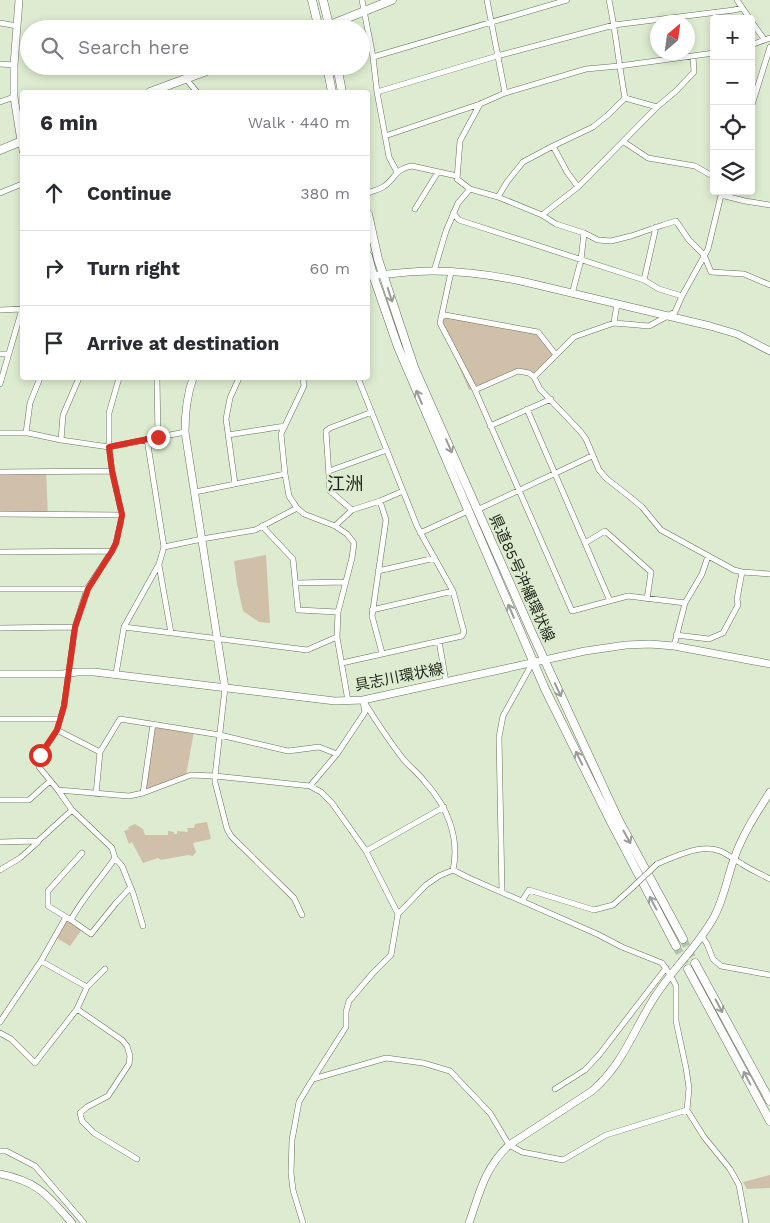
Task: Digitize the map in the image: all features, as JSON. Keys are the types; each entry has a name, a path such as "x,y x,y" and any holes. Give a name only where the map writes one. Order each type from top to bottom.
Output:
{"main road":[{"path":"312,0 317,20"},
{"path":"323,0 327,20"},
{"path":"344,20 392,0"},
{"path":"156,90 196,75"},
{"path":"328,75 332,90"},
{"path":"339,75 342,90"},
{"path":"0,150 20,142"},
{"name":"県道85号沖縄環状線","path":"370,223 378,259 414,368 544,660 618,819 683,939"},
{"name":"県道85号沖縄環状線","path":"370,276 398,347 545,689 610,822 676,946"},
{"path":"696,963 770,1101"},
{"path":"688,969 770,1121"}],"street":[{"path":"19,0 14,65 14,97 20,130"},
{"path":"362,0 365,20"},
{"path":"487,0 505,93"},
{"path":"373,57 567,0"},
{"path":"609,0 625,98"},
{"path":"737,0 747,15"},
{"path":"377,92 497,56 614,25 742,8"},
{"path":"0,23 17,26"},
{"path":"755,27 764,39"},
{"path":"755,43 770,38"},
{"path":"370,43 388,157 397,172"},
{"path":"752,105 770,47"},
{"path":"695,56 710,54"},
{"path":"385,136 480,104 505,93 586,69 663,60"},
{"path":"542,215 578,187 657,107 676,91 694,72 693,60"},
{"path":"0,64 14,65"},
{"path":"186,79 195,90"},
{"path":"0,102 14,97"},
{"path":"625,98 657,107"},
{"path":"498,198 507,182 523,162 593,127 625,98"},
{"path":"480,104 460,141 457,179 470,189 542,215 556,224 584,233 598,240 611,241 676,221 689,240 704,255 711,272 744,274 770,285"},
{"path":"624,142 648,158 695,166 710,175"},
{"path":"553,146 567,172 578,187"},
{"path":"370,192 384,186 397,172 405,167 412,166 457,176"},
{"path":"415,209 438,172"},
{"path":"0,193 20,185"},
{"path":"434,271 453,213 458,203 470,189"},
{"path":"534,377 574,337 614,323 649,326 675,312 708,249 722,195"},
{"path":"728,195 745,201 770,205"},
{"path":"453,213 459,220 644,280 659,289 682,296"},
{"path":"644,280 656,227"},
{"path":"572,294 582,260 584,233"},
{"path":"370,276 434,271 495,276 522,281 725,330 749,340 770,352"},
{"path":"451,272 440,322 475,390 572,611 628,596 685,603"},
{"path":"614,323 617,304"},
{"path":"0,310 20,309"},
{"path":"440,319 445,315 538,332 556,355"},
{"path":"0,384 20,316"},
{"path":"0,354 9,354"},
{"path":"475,390 518,371 529,373 534,377 540,389 586,439 592,456 606,479 642,507 661,530 734,570 770,574"},
{"path":"26,433 30,403 39,380"},
{"path":"61,440 63,415 78,380"},
{"path":"118,380 109,413 109,447 112,471 122,515 116,543 88,589 75,627 64,706 57,730 38,760 39,767 72,810 112,848 115,858 122,866 133,893 143,926"},
{"path":"157,380 158,437"},
{"path":"192,380 188,398 185,432 225,688 215,782 227,829 231,836 294,898 302,915"},
{"path":"235,484 226,419 230,398 238,380"},
{"path":"303,380 304,386 281,434 285,474 289,496 297,508 304,514 335,526 354,543 338,612 337,637 348,701"},
{"path":"342,662 462,636 464,632 453,591 420,533 359,380"},
{"path":"490,426 551,399"},
{"path":"527,410 610,601"},
{"path":"352,510 330,491 326,431 372,412"},
{"path":"228,435 285,426"},
{"path":"0,432 26,433 109,447 185,432"},
{"path":"116,674 124,627 159,564 164,547 147,439"},
{"path":"329,471 387,450"},
{"path":"477,510 592,456"},
{"path":"0,472 112,471"},
{"path":"195,492 285,474"},
{"path":"335,526 352,510 403,491"},
{"path":"380,501 386,520 372,616 382,653"},
{"path":"164,547 255,530 297,508"},
{"path":"420,533 468,511"},
{"path":"0,514 122,515"},
{"path":"262,526 294,560 298,610 338,612"},
{"path":"585,543 605,531 611,536 650,572 647,599"},
{"path":"0,552 112,551"},
{"path":"674,646 685,603 702,574 708,556"},
{"path":"378,571 434,558"},
{"path":"159,564 171,633"},
{"path":"676,635 709,639 723,633 738,605 737,599 742,572"},
{"path":"296,583 345,582"},
{"path":"0,589 88,589"},
{"path":"372,610 453,591"},
{"path":"0,628 75,627"},
{"path":"124,627 307,650 337,637"},
{"path":"439,641 446,682"},
{"name":"具志川環状線","path":"0,674 63,674 77,672 116,674 335,701 348,701 363,700 586,651 626,645 674,646 770,664"},
{"path":"502,892 499,737 502,716 533,662"},
{"path":"363,700 378,725 404,760 426,783 444,807 453,834 455,860 453,870"},
{"path":"310,786 337,754 365,712 363,700"},
{"path":"0,719 60,719"},
{"path":"96,794 100,752 120,719 220,735 288,751 318,747 337,754"},
{"path":"143,794 153,724"},
{"path":"57,730 100,752"},
{"path":"58,790 129,796 143,794 191,775 310,786 321,792 332,803 366,851 398,914"},
{"path":"0,800 30,800 50,781"},
{"path":"469,1223 485,1176 494,1160 509,1145 586,1096 603,1082 625,1052 652,1002 702,936 719,908 743,836 770,792"},
{"path":"366,851 444,807"},
{"path":"0,870 20,858 72,810"},
{"path":"0,842 38,841"},
{"path":"522,901 529,890 594,910 613,905 658,864 688,852 704,849 724,852 741,864 770,879"},
{"path":"82,853 48,890 48,906 91,934 130,888"},
{"path":"0,1022 68,918 108,870 115,858"},
{"path":"453,870 597,934 622,948 662,963 676,986 676,1021 686,1068 688,1088 687,1110 704,1137 730,1169 739,1185 746,1223"},
{"path":"303,1223 294,1190 292,1173 292,1140 299,1102 346,1026 346,1012 349,1001 391,955 398,914 426,885 453,870"},
{"path":"702,936 713,959 721,966 770,975"},
{"path":"41,961 87,987"},
{"path":"555,1089 585,1070 599,1055 666,968"},
{"path":"0,1033 11,1039 35,1063 77,1010 87,987 105,969"},
{"path":"77,1010 122,1040 128,1046 130,1056 129,1064 108,1096 95,1102 80,1113 82,1121 94,1133 137,1159"},
{"path":"313,1079 386,1058 423,1063 450,1072 490,1113 509,1145 522,1152 563,1160 606,1135 687,1110"},
{"path":"0,1151 6,1151 35,1166 84,1223"},
{"path":"0,1174 17,1178 36,1186 46,1194 72,1223"}],"shaded area":[{"path":"445,315 539,333 556,355 535,377 517,372 469,390 440,323"},
{"path":"46,471 48,515 0,514 0,472"},
{"path":"266,555 270,623 259,622 243,611 234,561"},
{"path":"153,724 194,731 186,776 143,793"},
{"path":"207,822 211,839 193,843 196,852 193,856 188,855 161,860 158,858 143,863 132,842 129,844 124,831 135,824 143,829 145,835 168,835 168,831 174,832 174,834 177,834 177,831 188,832 187,828 194,828 195,824"},
{"path":"66,917 83,928 70,946 55,937"},
{"path":"770,1175 770,1188 747,1189 743,1182"}],"tunnel":[{"path":"683,939 695,963"},
{"path":"676,946 688,969"}],"district":[{"name":"江洲","path":"345,483"}],"route":[{"path":"40,755 57,730 64,706 75,627 88,589 116,543 122,515 112,471 109,447 158,437"}]}
